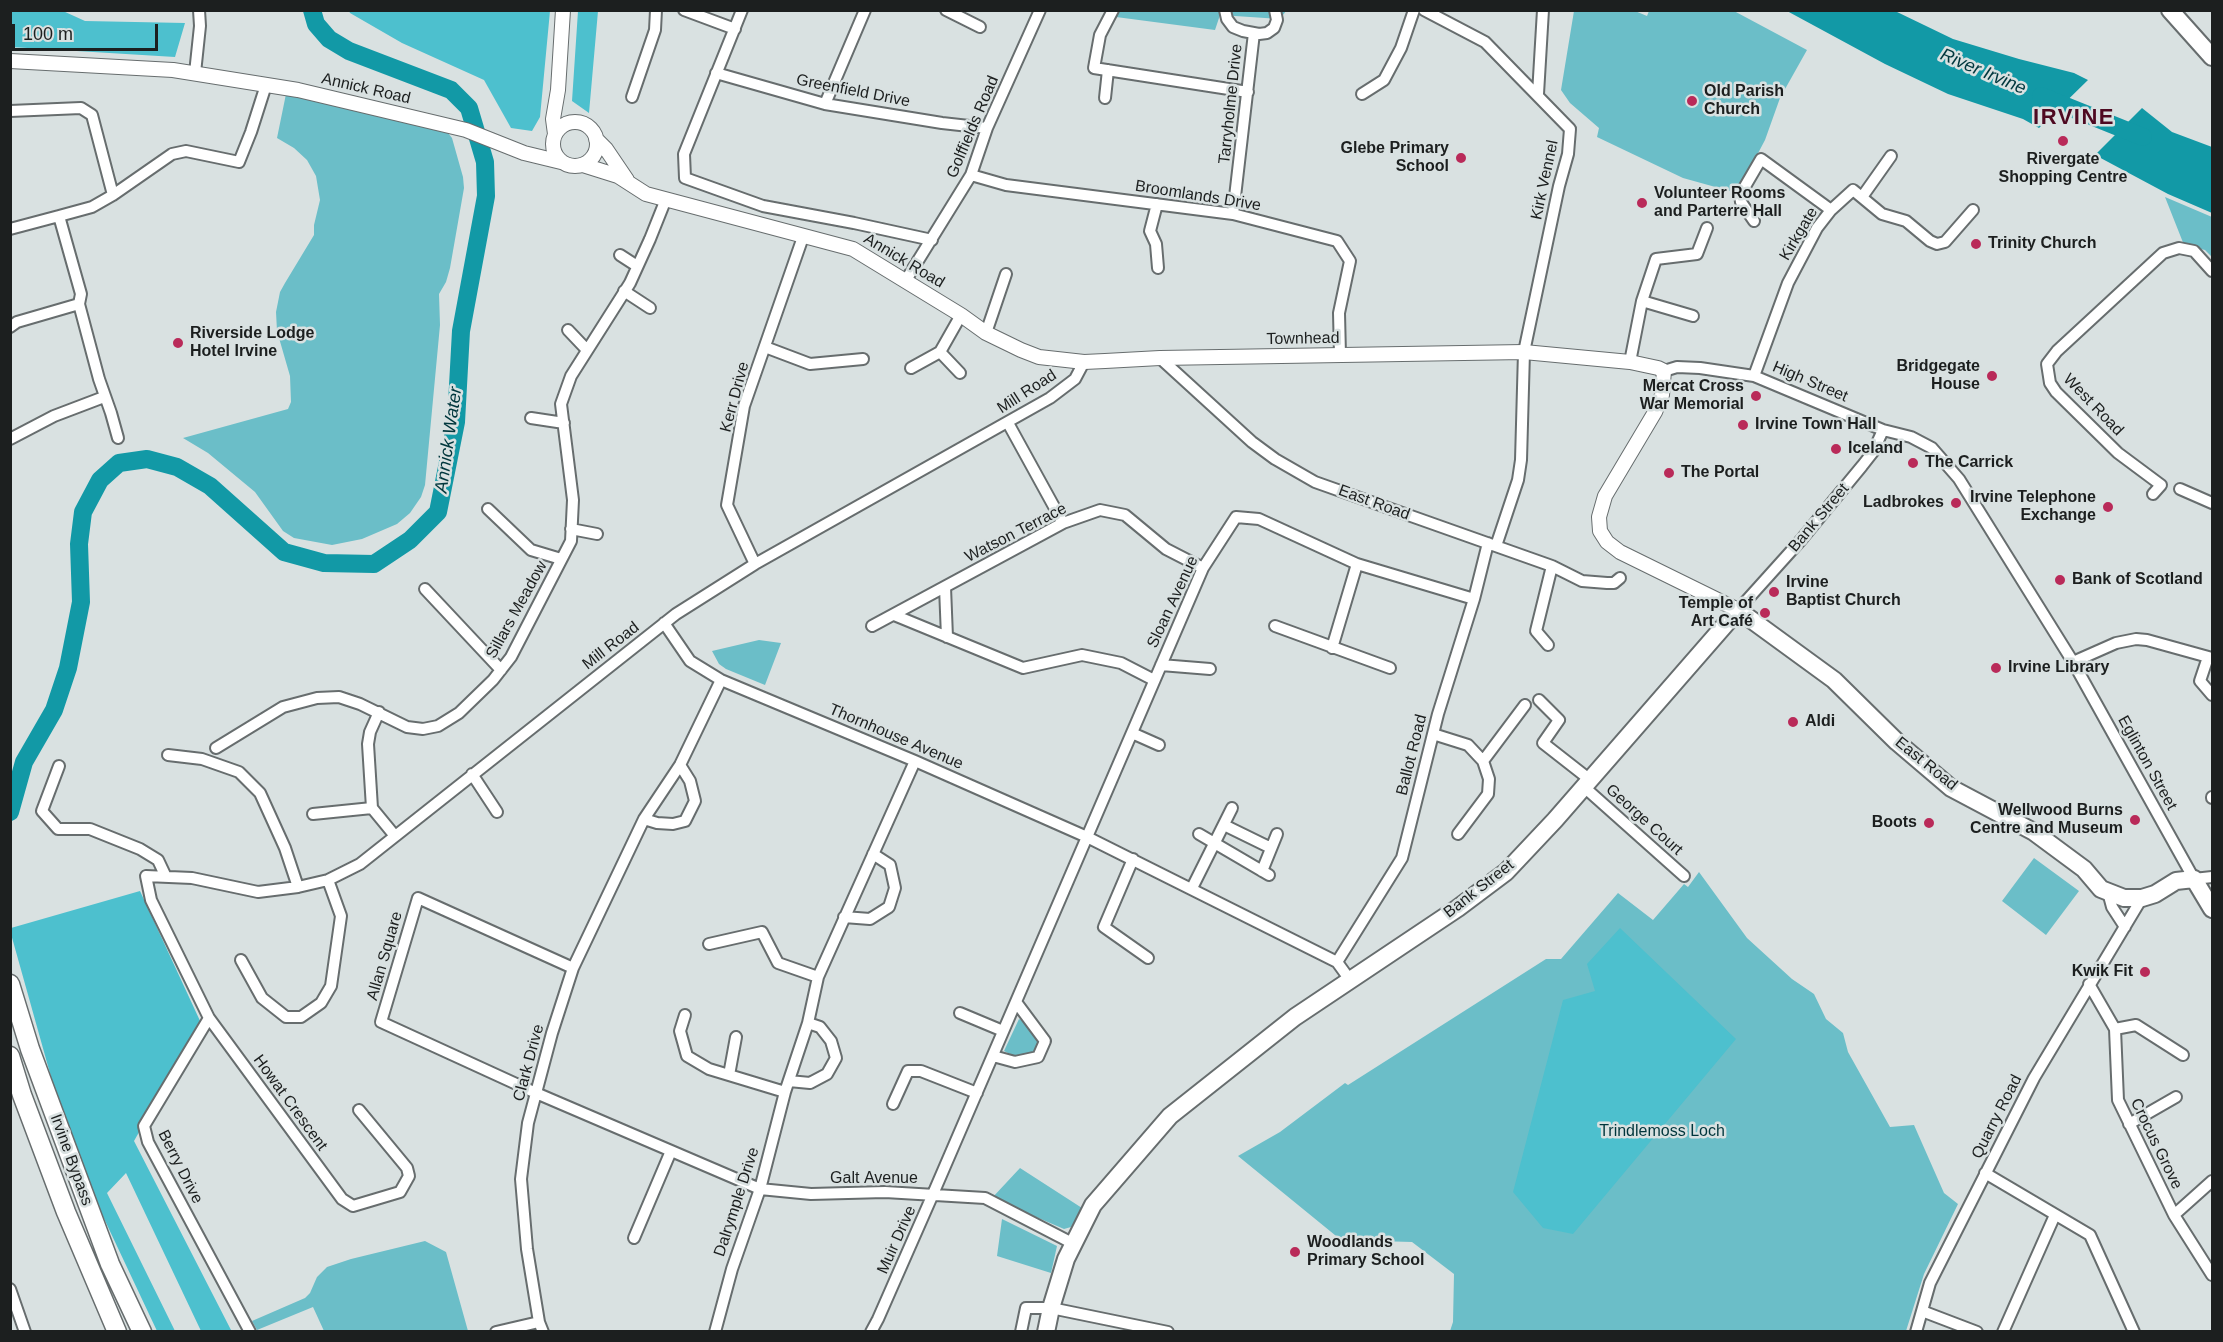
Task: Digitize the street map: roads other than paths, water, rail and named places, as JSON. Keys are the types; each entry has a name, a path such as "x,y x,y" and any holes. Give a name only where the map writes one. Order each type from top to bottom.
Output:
{"highway":[{"name":"Irvine Bypass","path":"10,984 30,1049 110,1264 142,1332"},
{"name":"Irvine Bypass","path":"10,1056 22,1095 66,1212 117,1332"}],"main road":[{"path":"563,10 558,90 553,119 555,155 561,162 570,166 583,165 591,159 595,152 596,139"},
{"path":"2170,10 2212,57"},
{"name":"Annick Road","path":"10,61 195,73 266,85 325,96 466,130 524,153 561,162"},
{"path":"558,90 564,108 574,122 588,127 630,184"},
{"path":"524,153 545,145 562,126 574,122"},
{"name":"Annick Road","path":"583,165 605,171 646,194 853,249 906,280 986,333 1020,350 1039,357 1084,362"},
{"name":"Townhead","path":"1084,362 1160,358 1524,352"},
{"name":"High Street","path":"1524,352 1630,362 1664,371"},
{"path":"1664,371 1662,395 1655,412 1602,504 1599,517 1600,531 1610,545 1620,552 1738,610"},
{"name":"Bank Street","path":"1047,1332 1051,1308 1066,1259 1093,1205 1170,1116 1295,1017 1458,908 1506,872 1555,820 1738,610"},
{"name":"East Road","path":"1738,610 1834,680 1905,750 1951,788 2034,832 2084,869 2101,889 2108,892"},
{"path":"2108,892 2124,898 2142,898 2155,894 2176,881 2194,879 2212,909"}],"street":[{"path":"195,73 200,26 199,10"},
{"path":"632,98 656,30 656,10"},
{"path":"684,10 735,29"},
{"path":"716,73 742,10"},
{"path":"825,104 865,10"},
{"path":"946,10 980,27"},
{"name":"Golffields Road","path":"906,280 971,176 987,128 1040,10"},
{"path":"1113,10 1100,35 1094,68 1248,92"},
{"name":"Tarryholme Drive","path":"1226,10 1227,19 1233,27 1263,34 1274,28 1277,20 1275,10"},
{"path":"1362,94 1384,80 1401,48 1414,10"},
{"name":"Kirk Vennel","path":"1424,10 1485,42 1570,129 1568,154 1559,186 1524,352"},
{"path":"1538,94 1543,10"},
{"name":"Tarryholme Drive","path":"1233,214 1254,33"},
{"path":"1105,98 1108,70"},
{"name":"Greenfield Drive","path":"716,73 825,104 987,128"},
{"name":"Annick Road","path":"716,73 684,154 685,178 763,206 932,240"},
{"path":"10,229 92,207 171,154 186,151 238,162 251,132 266,85"},
{"path":"10,111 81,108 92,115 113,195"},
{"path":"1891,156 1862,197 1882,214 1906,221 1937,244 1945,242 1973,210"},
{"path":"1754,221 1741,202 1740,195 1761,159 1832,210"},
{"name":"Broomlands Drive","path":"971,176 1006,185 1233,214 1337,241 1350,261 1339,313 1340,355"},
{"name":"Kirkgate","path":"1754,376 1788,283 1817,228 1853,190 1862,197"},
{"name":"Sillars Meadow","path":"216,748 283,706 317,698 339,697 379,712 407,727 423,729 438,726 459,712 501,670 511,657 571,541 573,500 561,405 571,376 638,266 666,199"},
{"path":"1157,204 1150,231 1156,244 1158,268"},
{"path":"59,216 81,294 79,304 104,397 118,438"},
{"path":"1630,362 1642,301 1656,259 1697,254 1707,228"},
{"name":"Kerr Drive","path":"755,564 727,505 744,406 803,237"},
{"name":"West Road","path":"2153,494 2161,485 2118,453 2056,392 2050,383 2047,364 2057,351 2163,253 2179,248 2194,251 2212,272"},
{"path":"620,255 638,266"},
{"path":"986,333 1006,274"},
{"path":"624,291 650,308"},
{"path":"1642,301 1693,316"},
{"path":"10,327 17,322 79,304"},
{"path":"911,368 940,352 961,315"},
{"path":"568,330 587,350"},
{"path":"765,347 810,364 863,359"},
{"path":"940,352 960,373"},
{"name":"Ballot Road","path":"1337,962 1401,858 1433,734 1474,598 1518,480 1521,460 1524,352"},
{"name":"East Road","path":"1160,358 1251,442 1279,462 1315,482 1552,566 1582,581 1614,583 1620,578"},
{"name":"Mill Road","path":"146,876 192,878 258,892 298,887 328,880 360,864 664,623 755,564 1008,423 1064,389 1079,374 1084,362"},
{"name":"High Street","path":"1664,371 1677,367 1700,368 1754,376 1883,430 1900,433 1923,442 1946,462 1970,496 2073,662"},
{"path":"10,440 54,416 104,397"},
{"path":"531,417 564,423"},
{"path":"1008,423 1064,523"},
{"name":"Bank Street","path":"1738,610 1801,540 1874,452 1883,430"},
{"path":"2180,489 2212,503"},
{"path":"488,509 531,550 561,559"},
{"name":"Watson Terrace","path":"872,626 1064,523 1100,510 1125,515 1166,549 1203,568"},
{"name":"Sloan Avenue","path":"1087,837 1203,568 1236,517 1259,519 1357,564 1474,598"},
{"path":"572,529 597,534"},
{"path":"1332,648 1357,564"},
{"path":"1548,645 1536,631 1552,566"},
{"path":"945,587 947,637"},
{"path":"424,589 501,670"},
{"path":"894,615 1023,668 1082,655 1121,663 1154,680"},
{"name":"Thornhouse Avenue","path":"664,623 690,661 721,680 915,761 1087,837 1337,962 1350,980"},
{"path":"1275,626 1390,668"},
{"path":"2073,662 2116,643 2136,639 2147,640 2210,658 2200,681 2212,695"},
{"name":"Eglinton Street","path":"2073,662 2194,879"},
{"path":"1161,665 1210,669"},
{"name":"Clark Drive","path":"541,1327 527,1249 521,1179 528,1123 536,1094 573,969 644,819 680,765 721,680"},
{"name":"George Court","path":"1539,700 1559,720 1543,744 1684,876"},
{"path":"1483,761 1525,705"},
{"path":"379,712 370,732 368,744 372,808 395,836"},
{"path":"1132,734 1159,745"},
{"path":"1433,734 1468,745 1483,761 1489,779 1488,794 1458,834"},
{"path":"168,755 202,759 238,772 260,793 285,848 298,887"},
{"name":"Dalrymple Drive","path":"715,1332 732,1269 760,1188 787,1087 808,1023 818,977 915,761"},
{"path":"644,819 657,823 674,824 685,821 694,801 690,781 680,765"},
{"path":"59,766 42,811 58,830 90,829 140,849 158,860 166,877"},
{"path":"472,774 497,812"},
{"path":"313,814 372,808"},
{"path":"1192,888 1232,808"},
{"path":"1224,825 1271,848"},
{"path":"1199,834 1266,873 1271,848 1277,834"},
{"name":"Muir Drive","path":"870,1332 878,1319 933,1194 1087,837"},
{"path":"844,917 870,919 889,907 895,888 890,865 873,854"},
{"path":"1132,859 1104,927 1148,958"},
{"name":"Howat Crescent","path":"146,876 152,900 209,1018 342,1199 353,1206 400,1192 409,1176 407,1168 359,1110"},
{"path":"2194,879 2212,877"},
{"path":"242,960 262,998 286,1017 301,1017 321,1003 331,986 341,916 328,880"},
{"path":"2108,892 2112,907 2125,927"},
{"name":"Allan Square","path":"536,1094 381,1022 418,898 573,969"},
{"name":"Quarry Road","path":"1916,1332 1930,1283 2034,1078 2142,898"},
{"path":"709,944 762,932 778,963 818,977"},
{"name":"Crocus Grove","path":"2089,984 2115,1029 2118,1100 2128,1124 2174,1215 2212,1275"},
{"path":"993,1056 1015,1062 1038,1058 1045,1041 1016,1002"},
{"path":"960,1013 1004,1031"},
{"path":"685,1015 680,1031 687,1056 709,1069 787,1087 810,1083 828,1074 836,1058 831,1041 820,1027 808,1023"},
{"name":"Berry Drive","path":"209,1018 144,1126 148,1142 250,1332"},
{"path":"2115,1029 2136,1025 2183,1055"},
{"path":"729,1075 736,1037"},
{"path":"893,1104 908,1071 921,1071 977,1093"},
{"name":"Galt Avenue","path":"536,1094 760,1188 811,1194 885,1192 985,1198 1074,1244"},
{"path":"2128,1124 2176,1096"},
{"path":"634,1238 671,1151"},
{"path":"1985,1173 2090,1235 2134,1332"},
{"path":"2174,1215 2212,1181"},
{"path":"2003,1332 2055,1215"},
{"path":"10,1289 13,1308 25,1332"},
{"path":"1021,1332 1026,1308 1051,1308 1158,1328 1168,1332"},
{"path":"1922,1311 1977,1332"},
{"path":"496,1332 541,1327"}],"water":[{"path":"1787,11 1895,11 1953,39 2074,73 2088,80 2039,128 2023,119 1948,94 1885,64"},
{"path":"2142,108 2172,132 2212,147 2212,213 2168,194 2095,155"}],"waterway":[{"name":"Annick Water","path":"10,812 24,762 54,710 68,668 81,602 79,544 83,512 100,480 119,463 147,459 177,467 210,486 284,552 324,563 374,564 410,540 438,512 456,422 461,331 486,196 485,162 469,108 451,90 349,51 329,39 316,24 312,10"},
{"name":"River Irvine","path":"2041,96 2143,137"}],"place":[{"name":"Old Parish Church","path":"1692,101"},
{"name":"Rivergate Shopping Centre","path":"2063,141"},
{"name":"Glebe Primary School","path":"1461,158"},
{"name":"Volunteer Rooms and Parterre Hall","path":"1642,203"},
{"name":"Trinity Church","path":"1976,244"},
{"name":"Riverside Lodge Hotel Irvine","path":"178,343"},
{"name":"Bridgegate House","path":"1992,376"},
{"name":"Mercat Cross War Memorial","path":"1756,396"},
{"name":"Irvine Town Hall","path":"1743,425"},
{"name":"Iceland","path":"1836,449"},
{"name":"The Carrick","path":"1913,463"},
{"name":"The Portal","path":"1669,473"},
{"name":"Ladbrokes","path":"1956,503"},
{"name":"Irvine Telephone Exchange","path":"2108,507"},
{"name":"Bank of Scotland","path":"2060,580"},
{"name":"Irvine Baptist Church","path":"1774,592"},
{"name":"Temple of Art Café","path":"1765,613"},
{"name":"Irvine Library","path":"1996,668"},
{"name":"Aldi","path":"1793,722"},
{"name":"Wellwood Burns Centre and Museum","path":"2135,820"},
{"name":"Boots","path":"1929,823"},
{"name":"Kwik Fit","path":"2145,972"},
{"name":"Woodlands Primary School","path":"1295,1252"}],"district":[{"name":"IRVINE","path":"2074,118"}],"park label":[{"name":"Trindlemoss Loch","path":"1662,1132"}]}
